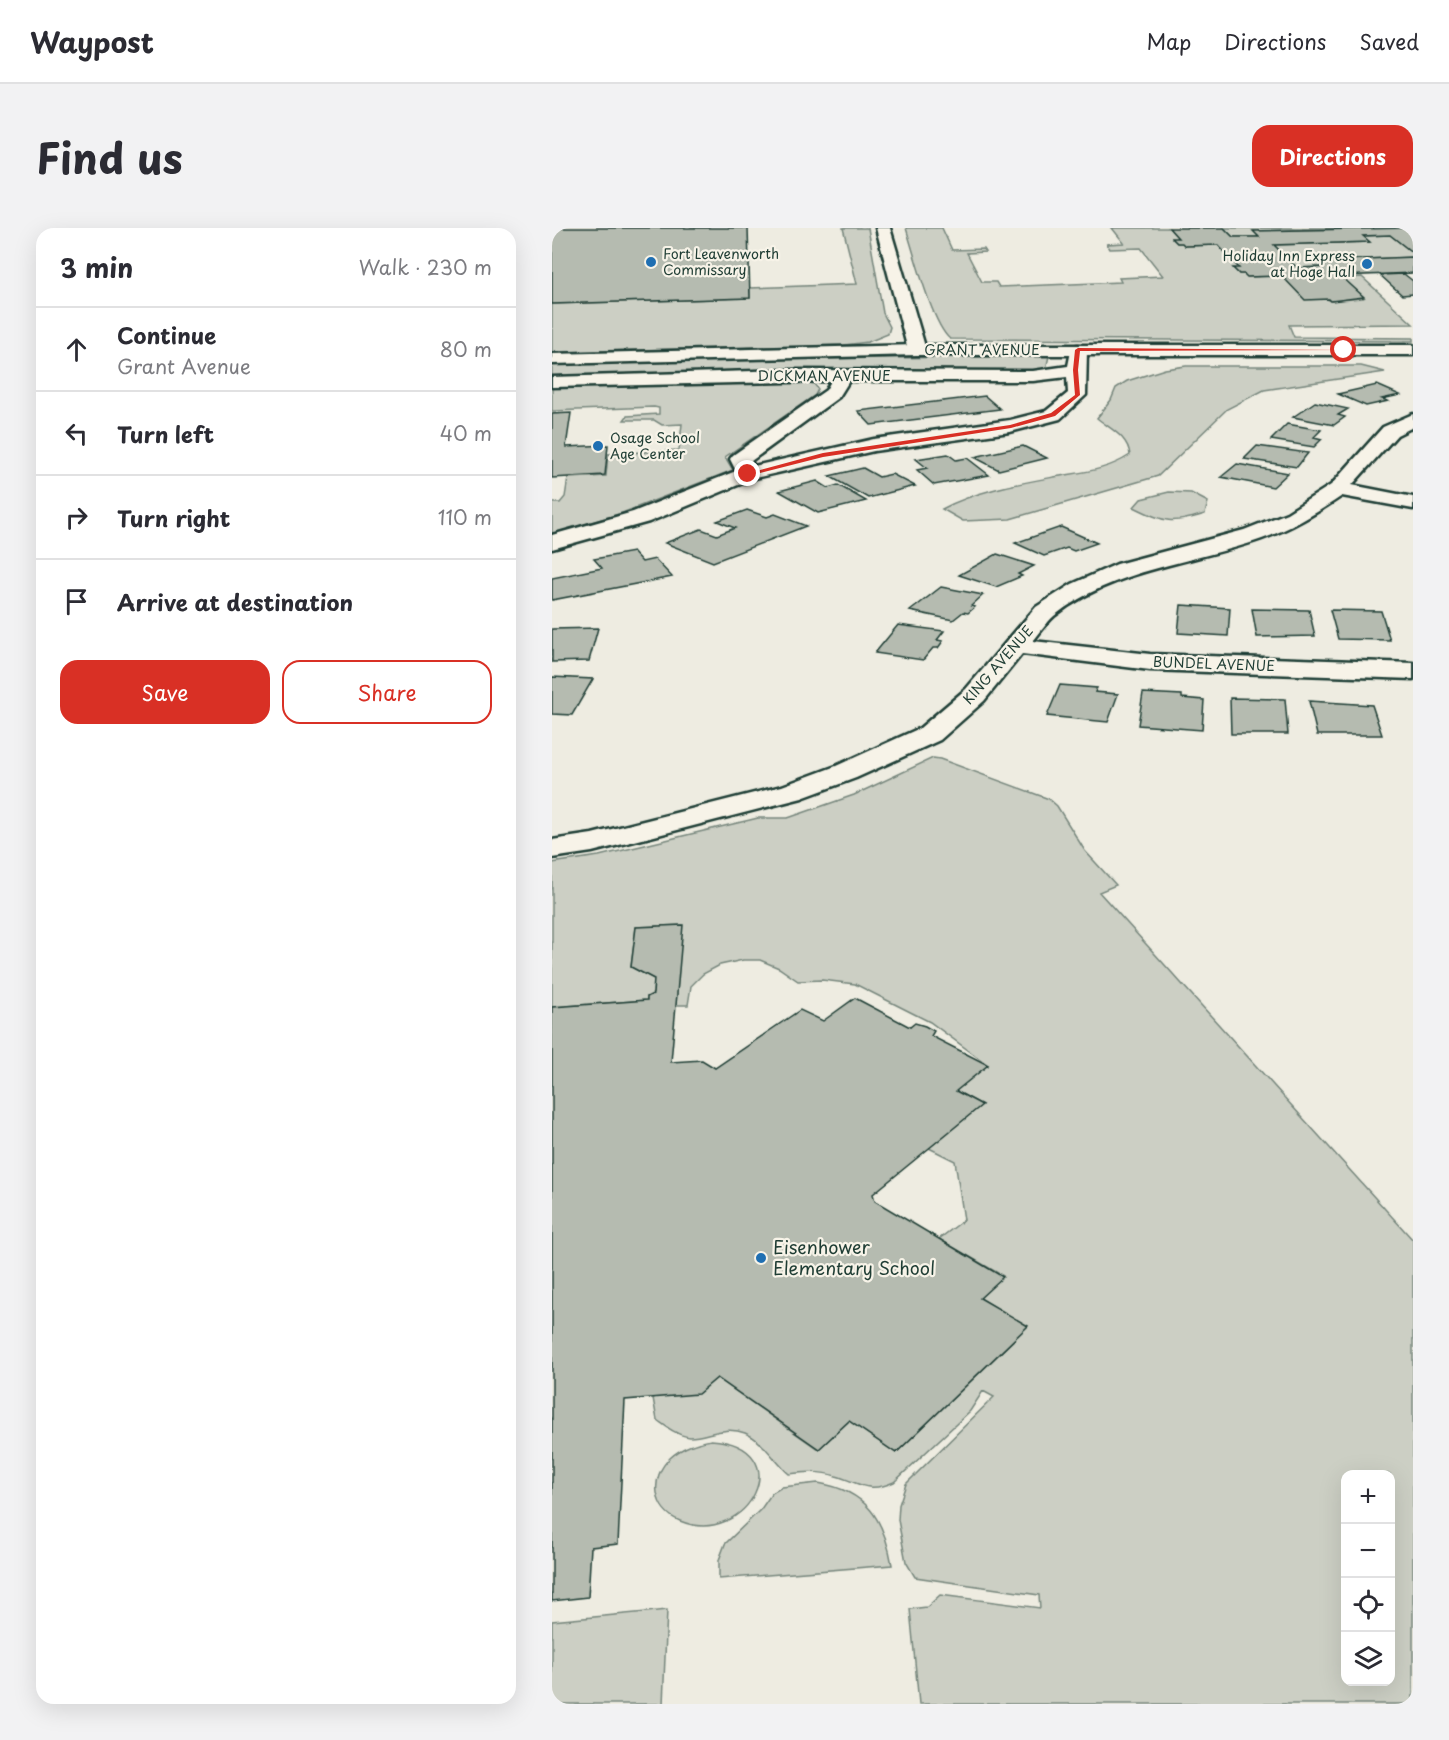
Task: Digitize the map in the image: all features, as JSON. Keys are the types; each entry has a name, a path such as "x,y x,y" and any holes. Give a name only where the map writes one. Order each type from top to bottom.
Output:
{"street":[{"path":"883,228 917,350"},
{"name":"GRANT AVENUE","path":"552,359 917,350 1413,350"},
{"path":"552,542 641,517 748,474 823,455 1011,426 1053,415 1077,395 1078,350"},
{"name":"DICKMAN AVENUE","path":"552,382 843,376 1033,376 1076,370"},
{"path":"748,474 740,459 833,393 843,376"},
{"name":"KING AVENUE","path":"552,849 592,843 792,792 884,756 930,734 975,695 1044,612 1080,589 1125,569 1252,535 1295,518 1338,489 1390,431 1413,420"},
{"path":"1338,489 1413,503"},
{"name":"BUNDEL AVENUE","path":"1015,646 1150,662 1413,671"}],"shaded area":[{"path":"843,228 868,228 883,313 890,327 888,334 868,342 844,345 552,352 552,304 750,298 750,288 857,284"},
{"path":"906,228 942,228 952,250 984,249 986,252 967,253 982,282 996,282 999,287 1121,282 1119,278 1163,276 1141,248 1110,249 1107,244 1124,243 1112,228 1169,228 1178,238 1173,239 1185,246 1218,245 1239,268 1234,269 1239,274 1248,277 1282,276 1331,301 1363,298 1343,278 1362,277 1413,324 1289,325 1294,337 1413,338 1413,341 950,339 943,331 930,304"},
{"path":"1224,228 1348,228 1254,231 1259,237 1233,237"},
{"path":"1390,235 1413,253 1413,257 1318,261 1324,267 1297,268 1274,245 1369,242 1363,236"},
{"path":"1049,356 1046,369 1037,371 839,369 552,377 552,365 658,361"},
{"path":"1186,366 1361,366 1385,372 1264,390 1227,409 1158,476 1010,519 963,521 942,509 968,497 996,489 1094,470 1130,455 1129,448 1122,438 1097,418 1111,400 1116,388 1127,381 1165,369"},
{"path":"796,380 814,384 818,389 815,395 725,457 733,470 622,513 552,534 552,503 560,503 565,497 568,478 606,476 608,454 679,450 682,424 662,425 654,420 624,420 627,416 659,414 659,408 654,407 552,411 552,386"},
{"path":"1169,492 1191,493 1208,502 1205,514 1169,520 1134,507 1141,499"},
{"path":"933,758 1049,799 1057,806 1085,851 1116,885 1099,892 1413,1240 1413,1704 919,1704 910,1609 927,1607 940,1595 1040,1608 1039,1595 915,1577 906,1562 898,1520 899,1505 906,1484 994,1397 983,1391 970,1411 894,1482 877,1487 864,1486 824,1473 789,1474 763,1446 745,1433 730,1430 690,1437 677,1433 657,1420 653,1398 717,1378 818,1449 849,1421 896,1453 1027,1327 980,1298 1003,1276 939,1239 964,1220 955,1161 929,1148 982,1105 956,1091 988,1065 930,1022 855,984 822,980 798,981 779,968 760,960 743,960 720,965 703,974 691,986 688,1005 676,1005 682,925 636,927 631,967 654,979 653,994 647,997 647,1000 552,1007 552,863 599,856 758,818 788,818 854,795"},
{"path":"711,1440 739,1446 754,1459 759,1476 755,1493 743,1509 726,1521 704,1526 680,1521 671,1516 659,1502 657,1484 659,1475 663,1466 679,1451"},
{"path":"818,1483 835,1487 861,1500 878,1521 889,1549 892,1565 719,1579 719,1560 725,1544 761,1509 772,1493 782,1487"},
{"path":"667,1610 663,1704 552,1704 552,1621"}],"building":[{"name":"Fort Leavenworth Commissary","path":"555,228 748,228 750,298 552,304 552,236"},
{"name":"Holiday Inn Express at Hoge Hall","path":"1169,228 1224,228 1233,237 1259,237 1253,231 1413,228 1413,253 1390,235 1363,236 1370,242 1274,245 1297,268 1324,267 1317,261 1413,257 1413,273 1341,276 1364,297 1331,301 1329,299 1305,300 1282,276 1247,277 1239,274 1233,268 1239,268 1218,245 1185,246 1172,238 1178,238"},
{"path":"1404,274 1413,281 1413,294 1402,295 1380,275"},
{"path":"1377,385 1400,395 1382,399 1388,401 1366,406 1338,394"},
{"path":"985,396 1000,409 871,425 858,411"},
{"path":"1315,402 1348,409 1338,415 1345,417 1334,425 1293,417"},
{"name":"Osage School Age Center","path":"571,413 566,447 608,445 605,475 552,478 552,414"},
{"path":"1287,424 1321,430 1314,437 1322,439 1314,447 1271,440"},
{"path":"1023,446 1047,458 999,470 974,457"},
{"path":"1257,446 1308,453 1297,467 1244,459"},
{"path":"948,454 956,460 967,458 989,475 934,485 917,470 927,468 916,459"},
{"path":"1237,464 1288,473 1273,487 1221,477"},
{"path":"863,468 879,477 892,474 915,486 868,498 829,476"},
{"path":"817,481 828,488 838,485 866,501 818,513 779,491"},
{"path":"747,510 767,517 775,514 806,526 713,562 665,543 701,529 717,535 735,528 717,521"},
{"path":"1061,527 1097,543 1074,551 1067,548 1044,556 1015,543"},
{"path":"633,552 642,562 655,559 672,577 552,600 552,578 602,568 594,559"},
{"path":"997,554 1034,566 1018,574 1022,576 996,587 959,575"},
{"path":"941,587 983,595 971,606 975,607 968,613 963,612 953,620 910,611"},
{"path":"1181,605 1230,608 1228,636 1178,633"},
{"path":"1252,609 1309,610 1315,636 1257,637"},
{"path":"1330,610 1381,611 1390,640 1338,639"},
{"path":"898,625 944,631 937,640 943,641 938,648 933,648 923,660 875,653"},
{"path":"598,628 589,661 552,662 552,629"},
{"path":"552,677 593,679 572,715 552,714"},
{"path":"1060,685 1097,688 1095,692 1118,694 1108,722 1047,716"},
{"path":"1143,693 1182,695 1182,698 1204,700 1202,730 1138,725"},
{"path":"1230,698 1285,699 1288,734 1231,734"},
{"path":"1309,701 1372,705 1382,735 1317,735"},
{"name":"Eisenhower Elementary School","path":"683,925 671,1062 702,1060 715,1068 800,1010 823,1021 855,998 910,1027 915,1023 925,1026 934,1031 931,1036 988,1065 956,1091 982,1105 873,1194 875,1201 1003,1277 980,1298 1028,1326 896,1453 849,1421 819,1449 717,1378 698,1394 625,1400 618,1544 591,1547 588,1597 552,1601 552,1007 647,1000 647,997 653,994 654,979 631,967 636,927"}],"place":[{"name":"Fort Leavenworth Commissary","path":"651,262"},
{"name":"Holiday Inn Express at Hoge Hall","path":"1367,264"},
{"name":"Osage School Age Center","path":"598,446"},
{"name":"Eisenhower Elementary School","path":"761,1258"}],"route":[{"path":"748,474 823,455 1011,426 1053,415 1077,395 1078,350 1344,350"}]}
